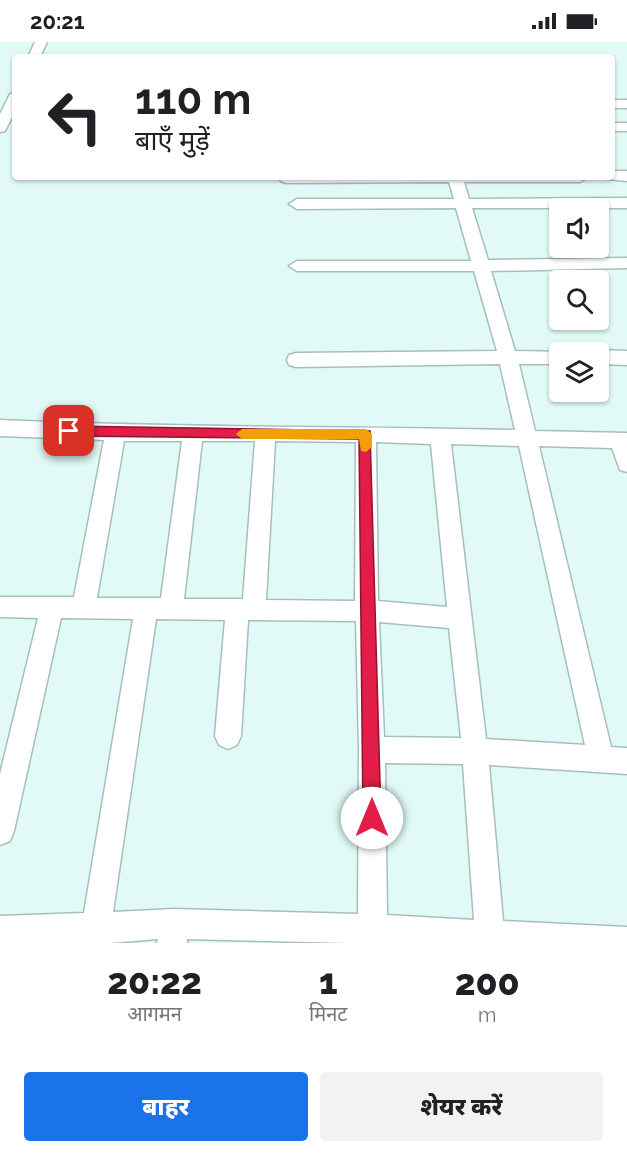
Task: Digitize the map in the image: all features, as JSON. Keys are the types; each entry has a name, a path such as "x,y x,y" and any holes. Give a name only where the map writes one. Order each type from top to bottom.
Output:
{"street":[{"path":"0,128 12,103"},
{"path":"456,180 465,205 508,357 601,759"},
{"path":"297,204 627,203"},
{"path":"297,266 627,263"},
{"path":"296,360 549,357"},
{"path":"609,357 627,358"},
{"path":"0,428 114,433 366,434 624,441 627,464"},
{"path":"84,607 114,433"},
{"path":"96,935 193,433"},
{"path":"228,736 265,434"},
{"path":"366,434 373,936"},
{"path":"440,437 475,751 490,939"},
{"path":"0,607 367,611 461,618"},
{"path":"0,831 52,607"},
{"path":"372,750 475,751 627,761"},
{"path":"0,931 96,935 373,936 623,942"}],"slow traffic":[{"path":"242,434 366,434 366,447"}],"route":[{"path":"69,431 366,434 372,818"}]}
